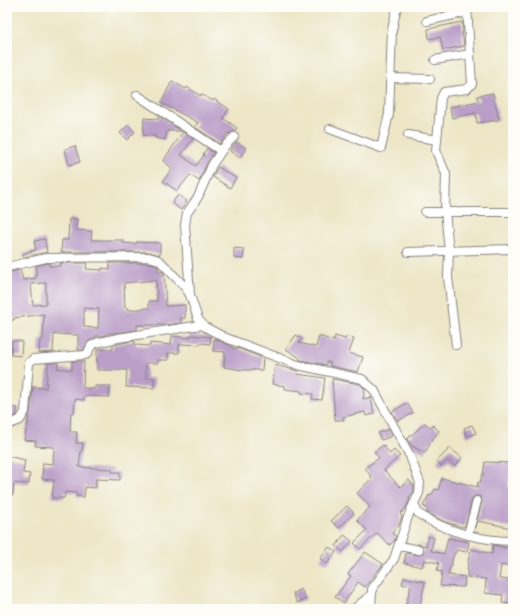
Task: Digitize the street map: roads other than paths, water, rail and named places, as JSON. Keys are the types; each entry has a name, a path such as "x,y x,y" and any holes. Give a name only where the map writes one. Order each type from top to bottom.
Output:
{"street":[{"path":"330,129 381,148 389,114 392,30 398,7"},
{"path":"427,21 467,9 472,84 467,89 444,92 441,98 436,151 446,174 445,211 449,251 448,277 456,345"},
{"path":"435,60 470,54"},
{"path":"390,78 430,79"},
{"path":"137,95 221,151"},
{"path":"408,135 437,140"},
{"path":"190,295 185,224 187,213 198,197 212,165 221,151 234,137"},
{"path":"425,212 513,212"},
{"path":"408,252 513,249"},
{"path":"7,267 46,258 156,258 185,287 190,295 201,324 226,338 298,365 362,379 369,385 378,397 410,456 420,483 419,493 409,514 400,546 394,559 374,586 370,609"},
{"path":"7,425 20,420 25,412 30,363 33,359 85,355 91,346 96,343 201,324"},
{"path":"468,534 477,501"},
{"path":"414,504 418,512 427,519 451,530 497,541 513,541"},
{"path":"400,546 419,550"},
{"path":"354,609 372,594"}]}
